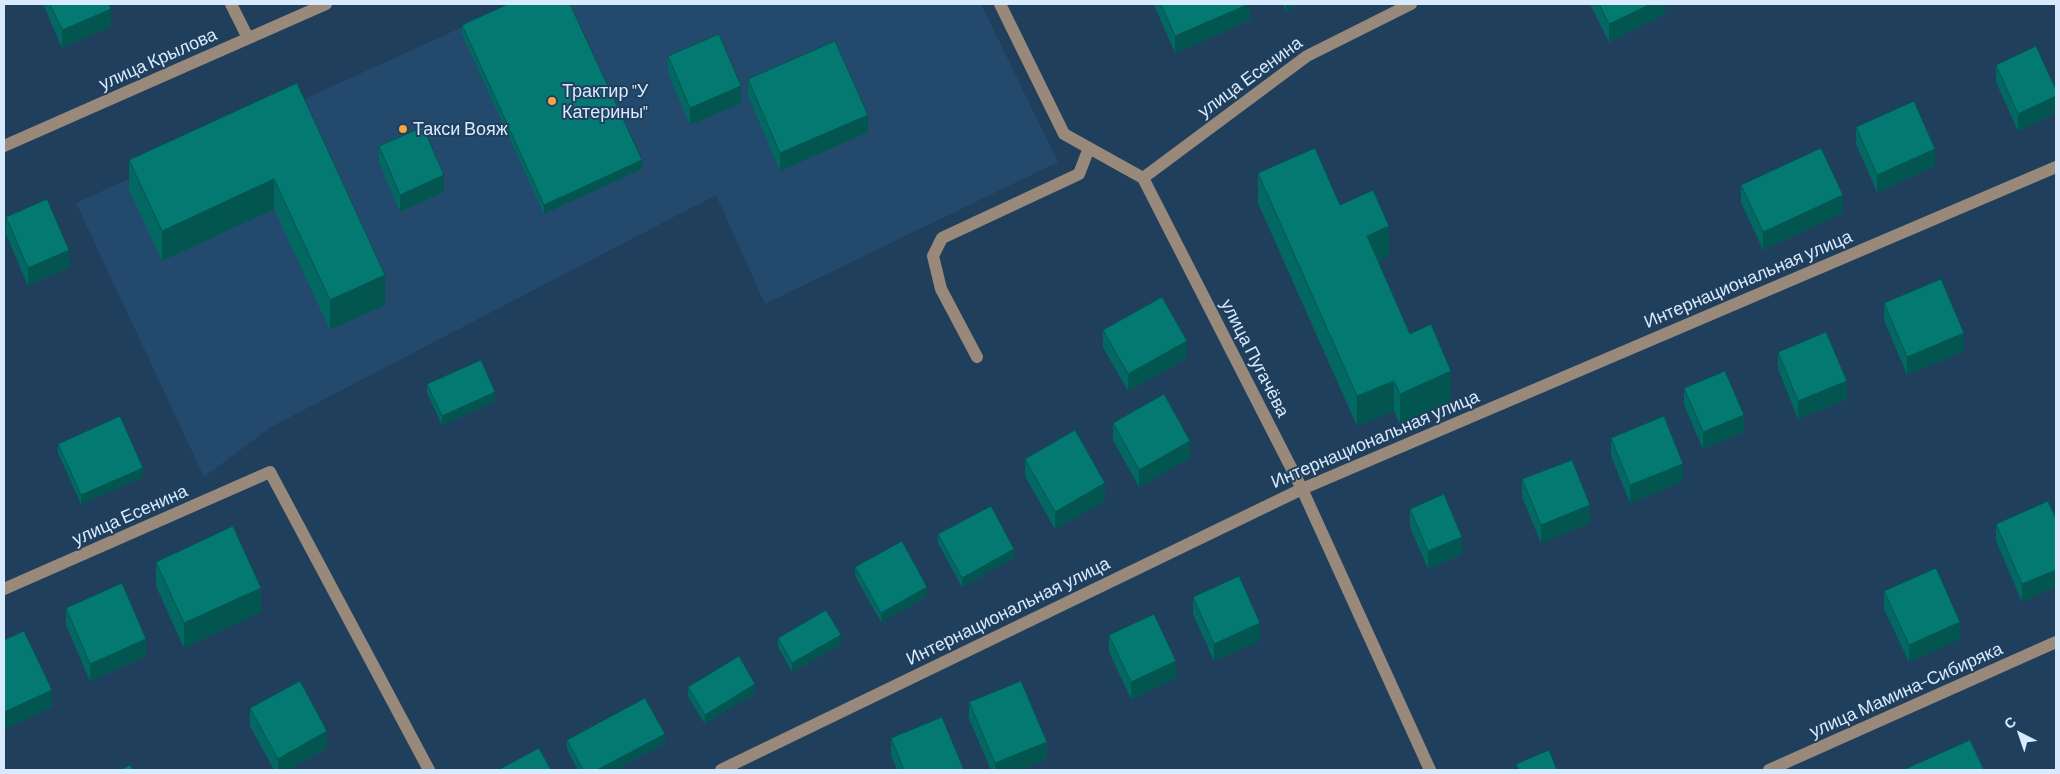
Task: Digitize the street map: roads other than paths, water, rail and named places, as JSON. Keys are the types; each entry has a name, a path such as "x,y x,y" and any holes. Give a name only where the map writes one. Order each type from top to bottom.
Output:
{"street":[{"path":"231,4 248,38"},
{"name":"улица Крылова","path":"4,146 326,4"},
{"path":"1000,4 1064,134 1143,178"},
{"name":"улица Есенина","path":"1143,178 1307,56 1411,4"},
{"path":"977,357 941,289 933,256 942,238 1079,174 1089,148"},
{"name":"Интернациональная улица","path":"721,770 1302,488 2056,167"},
{"name":"улица Пугачёва","path":"1143,178 1302,488 1430,770"},
{"name":"улица Есенина","path":"4,589 270,472 429,770"},
{"name":"улица Мамина-Сибиряка","path":"1769,770 2056,642"}],"place":[{"name":"Трактир \"У Катерины\"","path":"552,101"},
{"name":"Такси Вояж","path":"403,129"}]}
